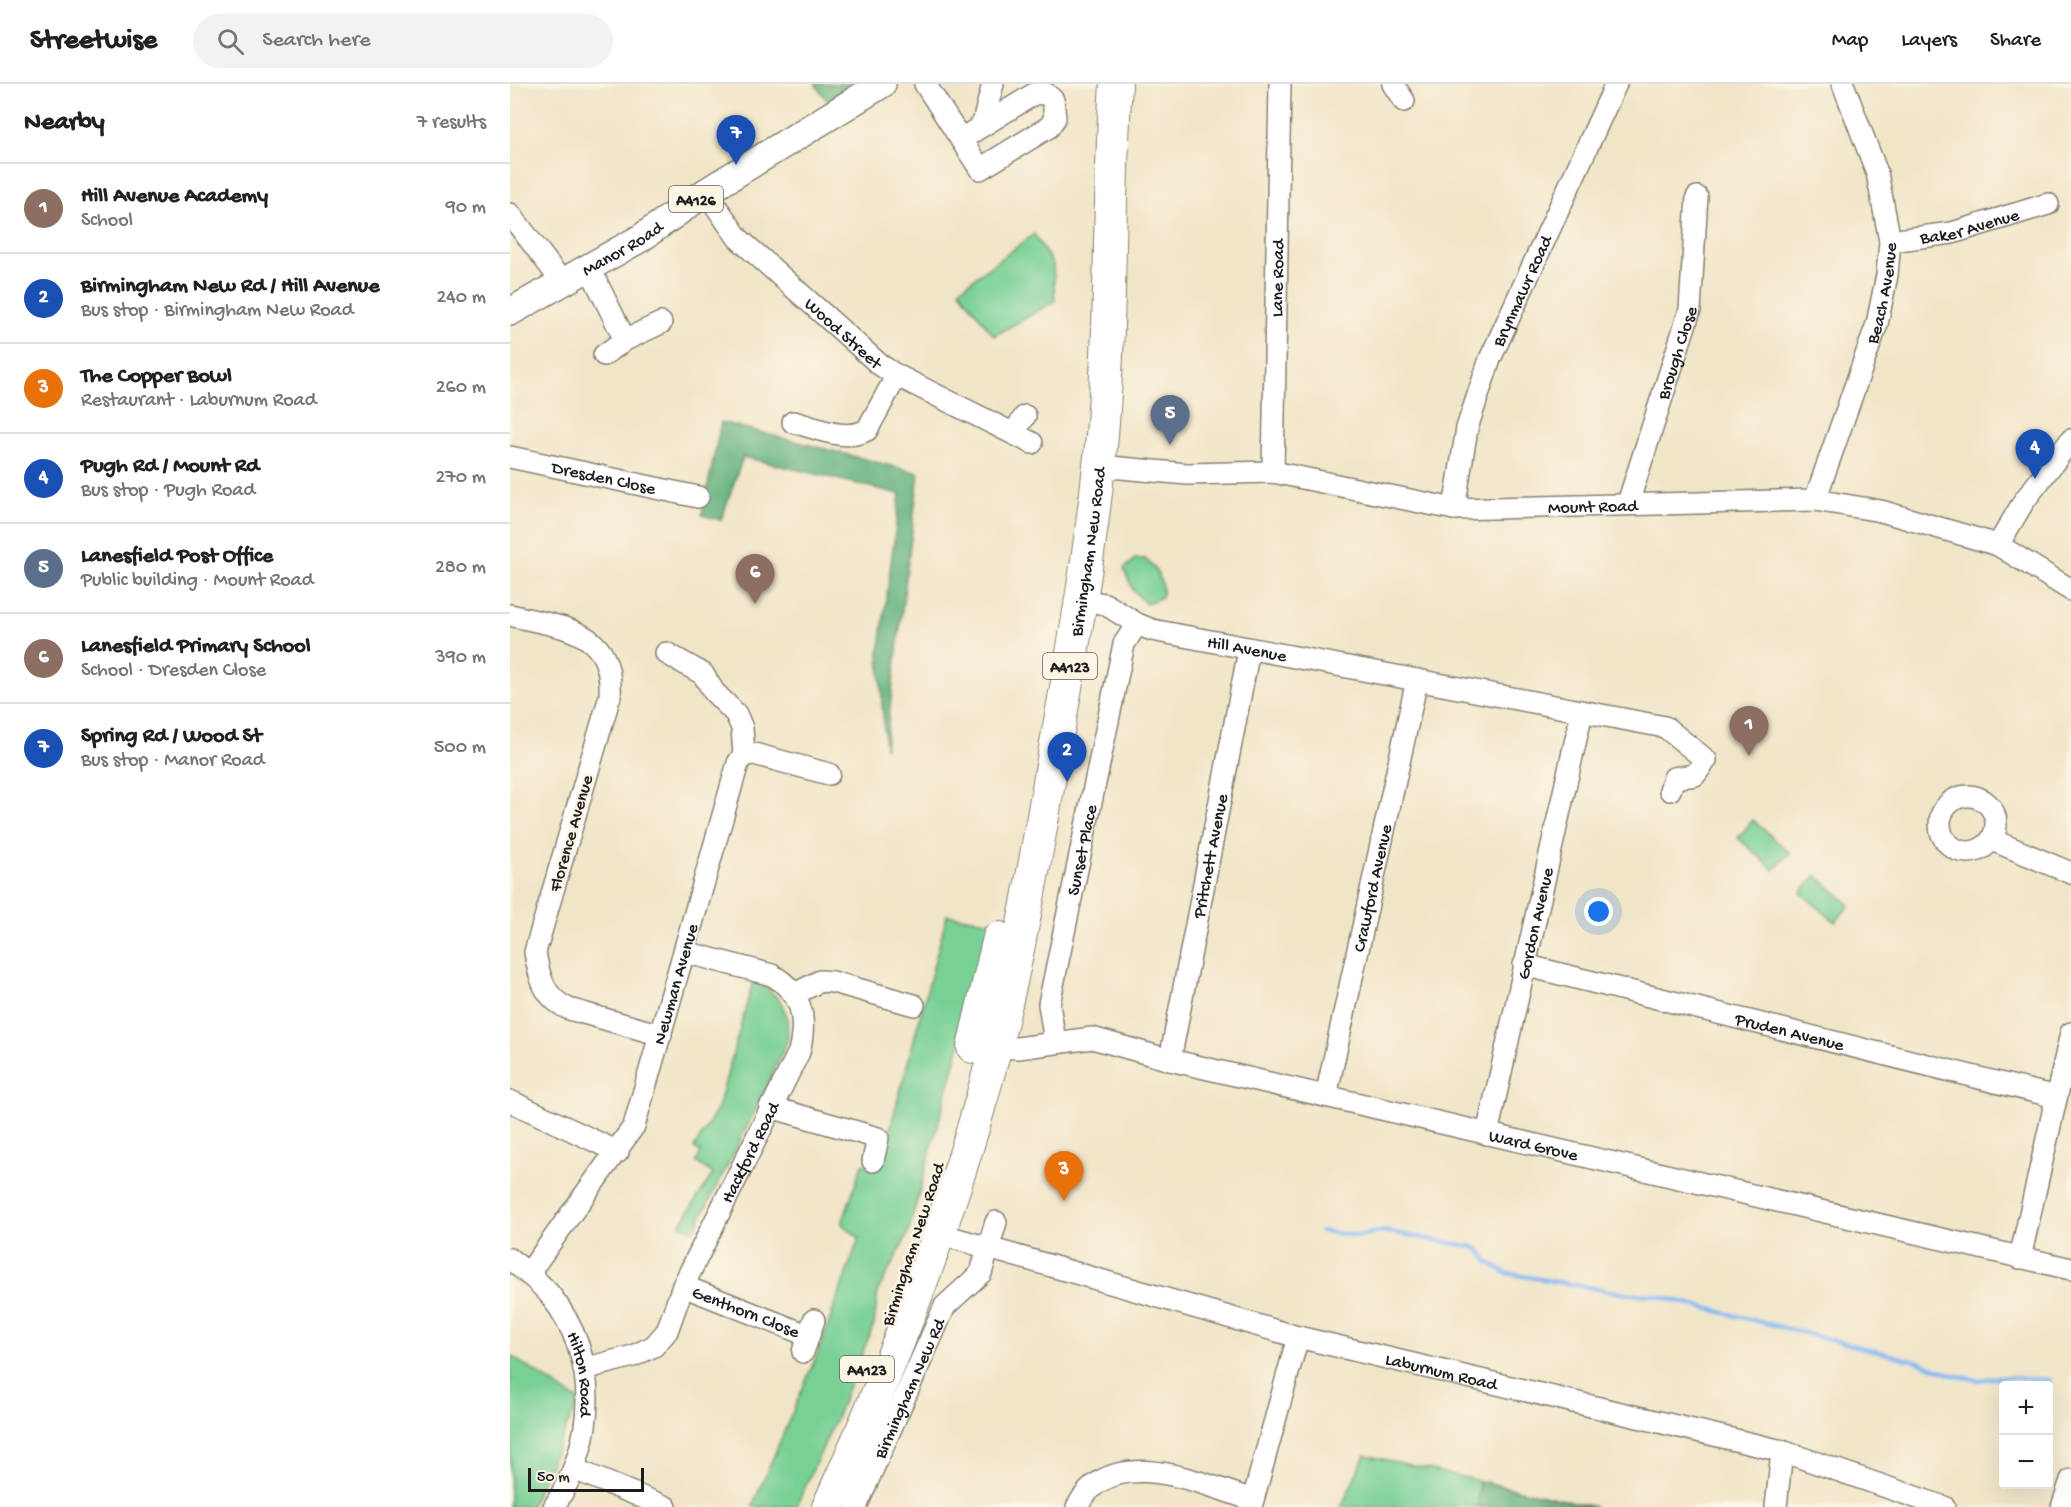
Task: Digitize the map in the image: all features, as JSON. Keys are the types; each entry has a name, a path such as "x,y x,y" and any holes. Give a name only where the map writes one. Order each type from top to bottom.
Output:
{"highway":[{"name":"Birmingham New Road","path":"828,1507 916,1300 930,1232 1029,897 1082,600 1090,465 1086,405 1090,183 1096,84"},
{"name":"Birmingham New Road","path":"985,1045 1001,929 1090,465 1108,337 1110,170 1116,84"},
{"name":"Birmingham New Road","path":"807,1507 877,1346 930,1232"}],"main road":[{"name":"Manor Road","path":"510,312 590,269 641,238 706,192 882,84"}],"street":[{"path":"925,84 961,140 980,169 1049,127 1055,118 1057,92 1034,94 961,140"},
{"path":"982,126 993,84"},
{"name":"Lane Road","path":"1273,472 1280,84"},
{"name":"Brynmawr Road","path":"1454,509 1467,428 1490,359 1616,84"},
{"name":"Beach Avenue","path":"1815,500 1877,324 1887,275 1890,241 1877,173 1843,84"},
{"name":"Wood Street","path":"706,192 738,238 868,355 897,375 1024,430"},
{"name":"Brough Close","path":"1628,503 1690,310 1697,197"},
{"name":"Baker Avenue","path":"1890,241 1952,233 2048,204"},
{"path":"510,214 563,284"},
{"path":"590,269 625,340"},
{"path":"604,355 625,340 661,323"},
{"path":"793,422 847,436 858,435 867,430 897,375"},
{"path":"1998,545 2024,501 2071,440"},
{"name":"Dresden Close","path":"510,457 698,497"},
{"name":"Mount Road","path":"1090,465 1187,474 1273,472 1454,509 1815,500 1881,511 1998,545 2071,590"},
{"name":"Hill Avenue","path":"1082,600 1105,604 1137,624 1249,650 1582,712 1671,732"},
{"name":"Florence Avenue","path":"510,615 585,636 604,655 611,676 610,696 535,952 543,984 556,1003 569,1009 661,1035"},
{"name":"Sunset Place","path":"1055,1042 1049,1004 1124,644 1137,624"},
{"name":"Pritchett Avenue","path":"1170,1060 1249,650"},
{"path":"666,653 703,674 714,692 736,714 742,728 744,755 754,754 830,774"},
{"name":"Crawford Avenue","path":"1326,1096 1417,680"},
{"name":"Gordon Avenue","path":"1487,1134 1582,712"},
{"path":"1671,732 1706,760 1695,775 1672,784 1671,732"},
{"name":"Newman Avenue","path":"528,1274 618,1152 634,1126 686,952 738,763 744,755"},
{"path":"1992,840 2071,873"},
{"path":"686,952 772,975 784,982 795,994 820,981 833,982 914,1005"},
{"name":"Pruden Avenue","path":"1524,965 2056,1097"},
{"name":"Hackford Road","path":"584,1369 633,1356 654,1346 667,1331 683,1286 799,1052 804,1033 804,1018 795,994"},
{"path":"2020,1258 2071,1033"},
{"name":"Ward Grove","path":"985,1045 1018,1048 1092,1038 1170,1060 2071,1269"},
{"path":"510,1101 618,1152"},
{"path":"770,1107 878,1138 873,1161"},
{"name":"Birmingham New Rd","path":"856,1507 945,1306 981,1273 996,1222"},
{"name":"Laburnum Road","path":"930,1232 1298,1336 1782,1451 1944,1507"},
{"name":"Hilton Road","path":"510,1259 551,1295 566,1320 584,1369 587,1425 574,1469 554,1507"},
{"name":"Genthorn Close","path":"683,1286 808,1336"},
{"path":"1077,1507 1094,1486 1118,1473 1143,1469 1252,1504 1298,1336"},
{"path":"1776,1507 1782,1451"},
{"path":"574,1469 666,1507"},
{"path":"2062,1507 2071,1480"}],"green space":[{"path":"815,84 863,84 830,105"},
{"path":"1034,234 1053,265 1055,301 994,336 959,290"},
{"path":"721,422 919,473 885,748 879,654 900,494 743,457 721,520 702,515"},
{"path":"1135,559 1145,559 1156,571 1161,580 1162,597 1146,604 1133,590 1124,569"},
{"path":"1753,820 1790,853 1774,870 1738,838"},
{"path":"1816,875 1850,905 1835,922 1801,893"},
{"path":"947,915 994,922 907,1236 878,1291 874,1324 836,1418 796,1507 752,1507 819,1350 859,1238 842,1224 862,1164 880,1167"},
{"path":"753,981 770,990 780,1001 787,1016 788,1039 766,1089 694,1231 680,1225 713,1174 696,1162 701,1152 694,1148 718,1108"},
{"path":"510,1355 579,1401 530,1507 510,1507"},
{"path":"1365,1455 1595,1507 1341,1507"},
{"path":"1479,1481 1595,1507 1478,1507"}],"waterway":[{"path":"1321,1231 1358,1236 1384,1231 1473,1247 1480,1250 1488,1262 1506,1273 1627,1294 1654,1295 1919,1362 1953,1375 1978,1380 2001,1377 2050,1380"}],"place":[{"name":"Spring Rd / Wood St","path":"736,165"},
{"name":"Lanesfield Post Office","path":"1170,445"},
{"name":"Pugh Rd / Mount Rd","path":"2035,479"},
{"name":"Lanesfield Primary School","path":"755,604"},
{"name":"Hill Avenue Academy","path":"1749,756"},
{"name":"Birmingham New Rd / Hill Avenue","path":"1067,782"},
{"name":"The Copper Bowl","path":"1064,1201"}]}
